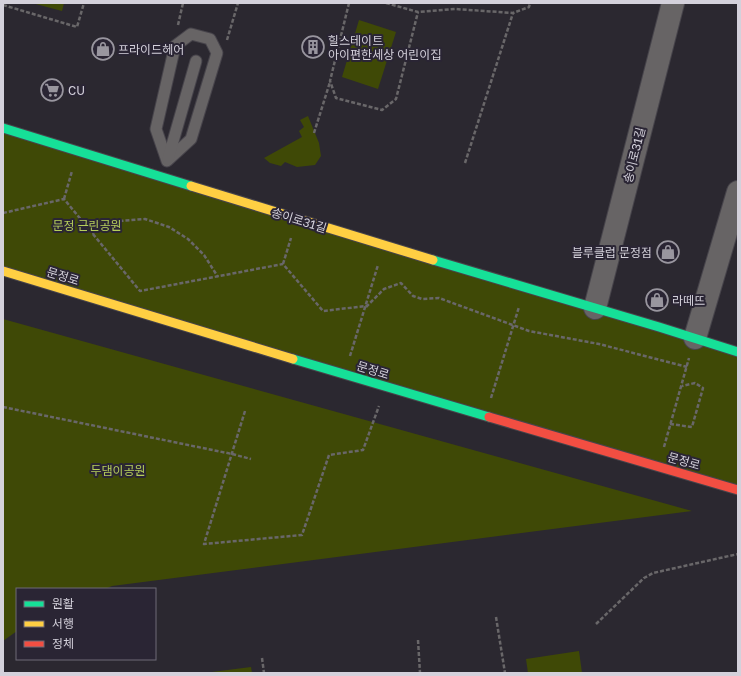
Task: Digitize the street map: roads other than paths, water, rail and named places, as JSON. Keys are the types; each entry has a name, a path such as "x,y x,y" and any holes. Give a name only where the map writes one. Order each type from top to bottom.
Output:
{"street":[{"name":"송이로31길","path":"595,308 673,3"},
{"name":"송이로31길","path":"3,128 384,246 738,352"},
{"path":"695,338 738,192"},
{"name":"문정로","path":"3,271 386,387 738,490"}],"lane":[{"path":"191,34 210,39 217,53 191,139 167,161 156,129 175,46 191,34"},
{"path":"162,177 196,61"}],"place":[{"name":"힐스테이트 아이편한세상 어린이집","path":"313,47"},
{"name":"프라이드헤어","path":"103,49"},
{"name":"CU","path":"52,90"},
{"name":"블루클럽 문정점","path":"668,252"},
{"name":"라떼뜨","path":"657,300"}],"park label":[{"name":"문정 근린공원","path":"87,225"},
{"name":"두댐이공원","path":"118,470"}]}
